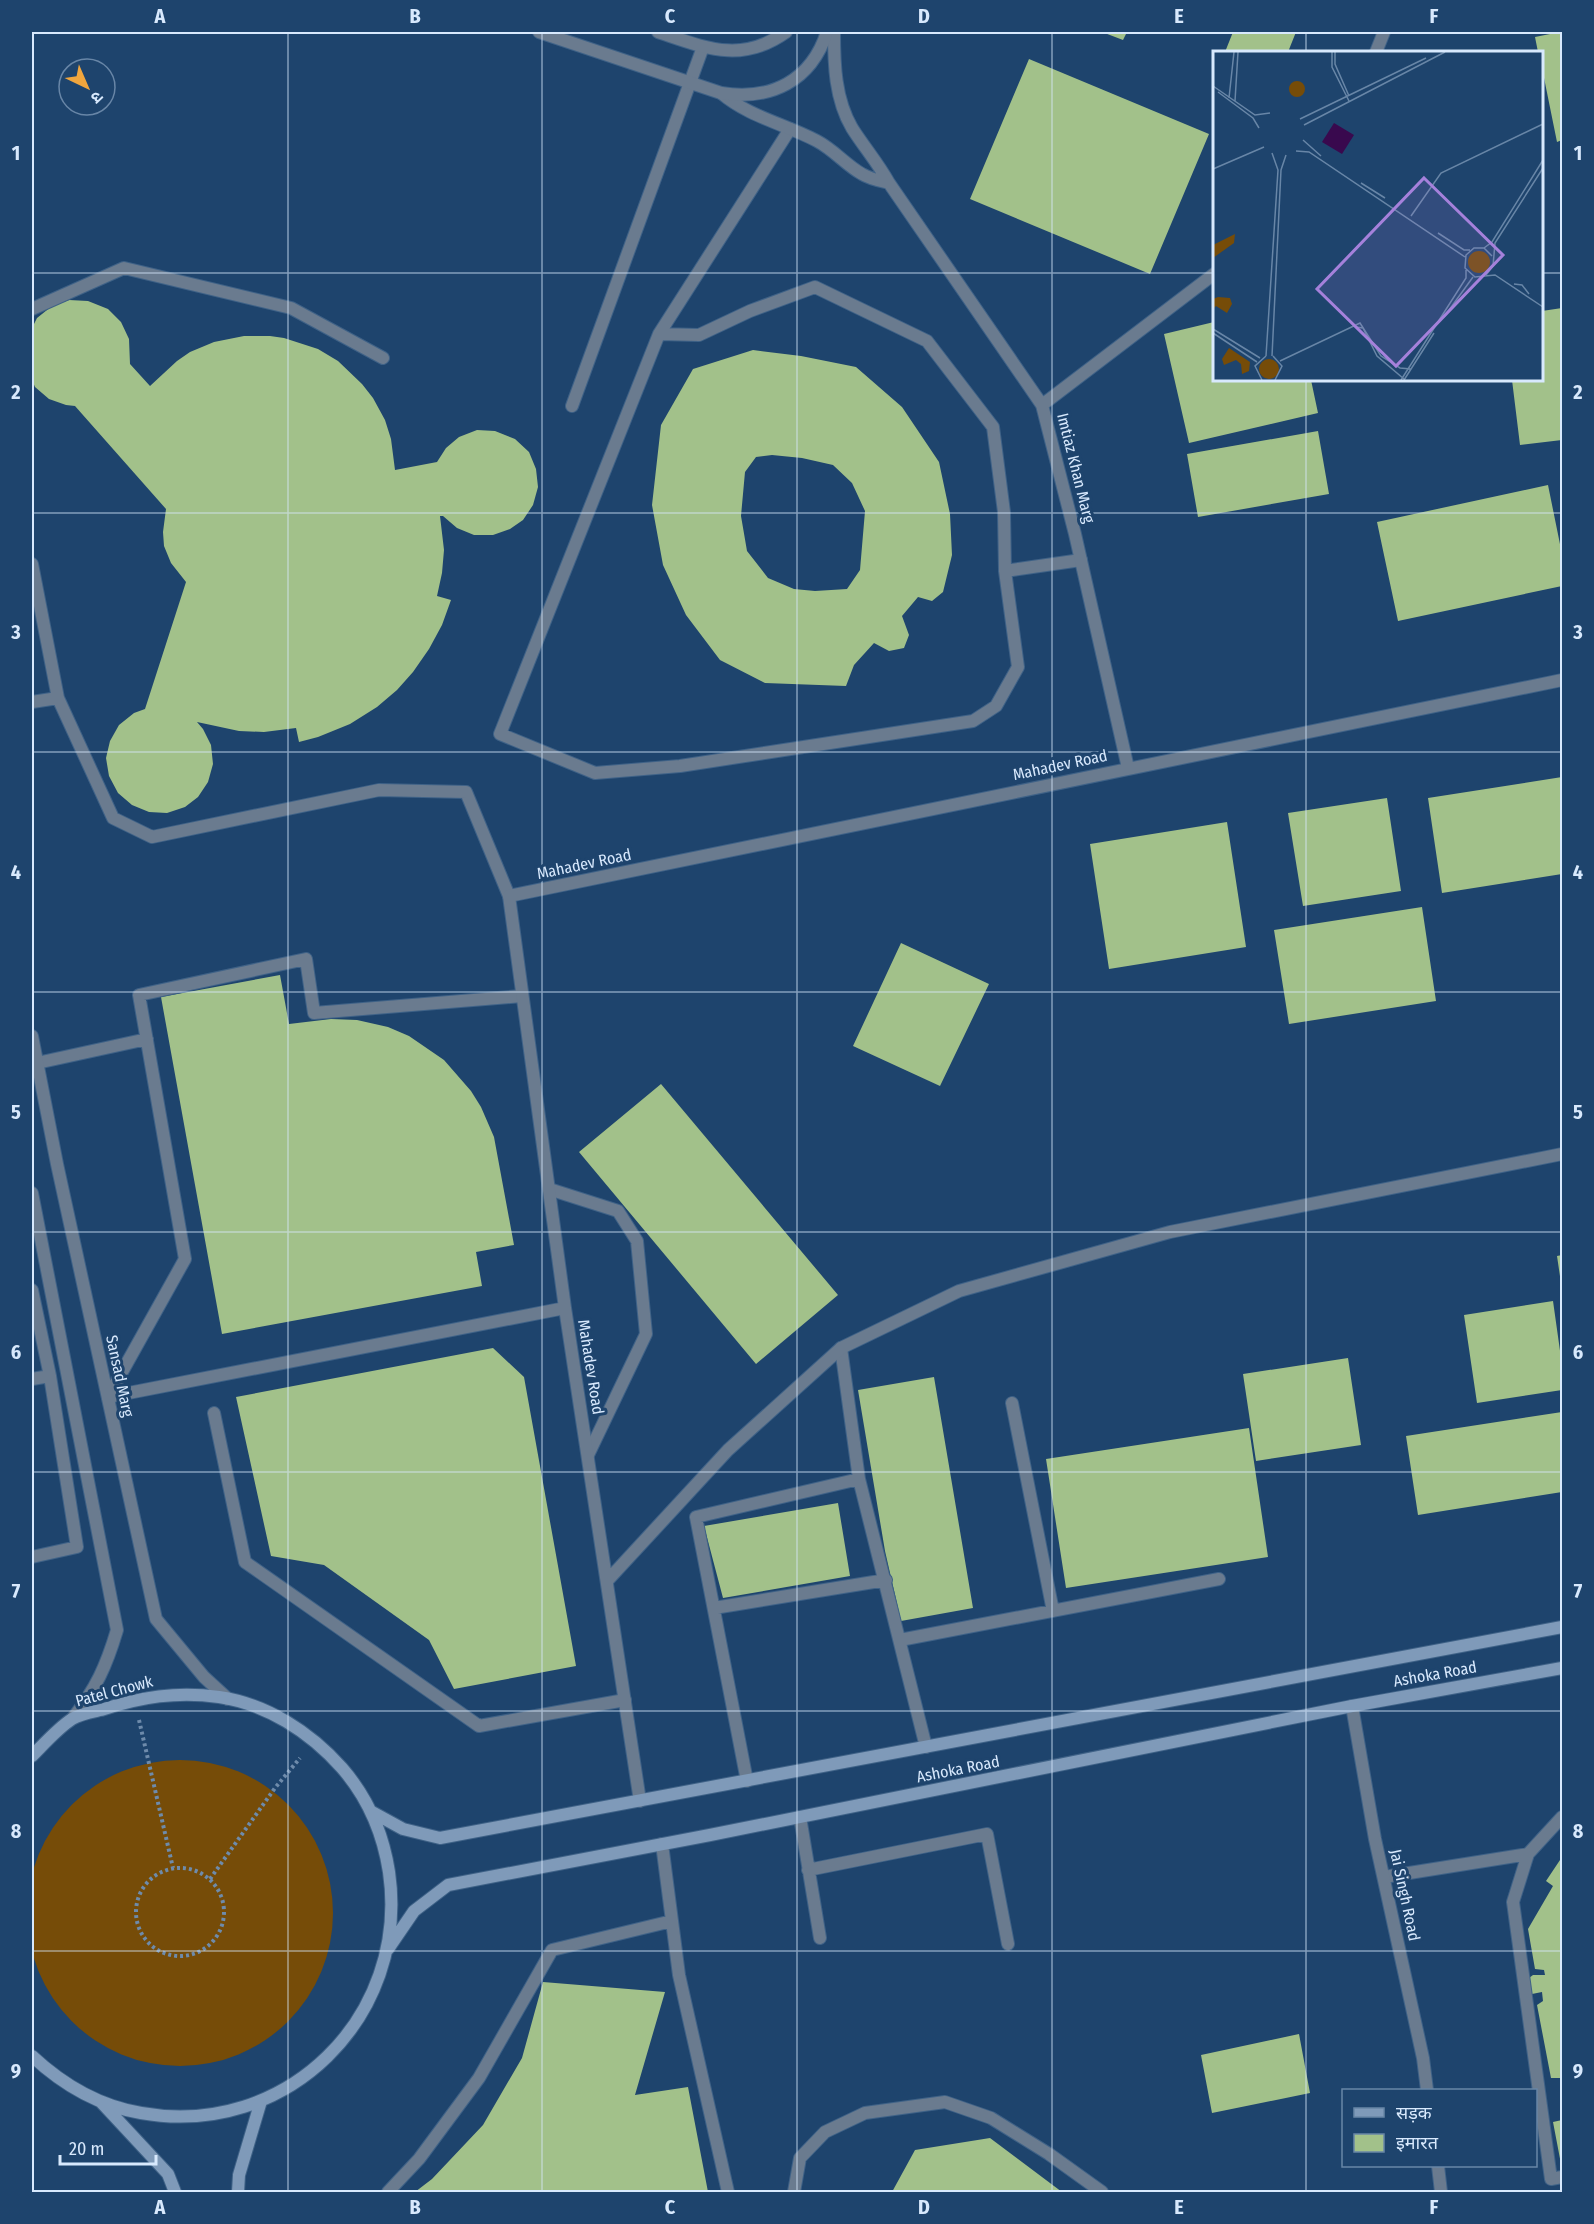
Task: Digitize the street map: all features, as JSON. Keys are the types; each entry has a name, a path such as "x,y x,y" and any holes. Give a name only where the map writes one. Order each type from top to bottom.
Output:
{"main road":[{"name":"Ashoka Road","path":"372,1812 403,1829 440,1838 1563,1626"},
{"name":"Ashoka Road","path":"388,1949 414,1911 448,1885 1352,1706 1563,1668"},
{"name":"Patel Chowk","path":"32,1756 73,1718 135,1699 165,1694 197,1694 228,1699 264,1710 297,1728 327,1751 352,1780 372,1812 385,1848 393,1898 388,1949 372,1998 344,2041 306,2075 261,2101 222,2113 181,2117 140,2113 100,2102 49,2072 32,2056"},
{"path":"238,2193 239,2175 261,2101"},
{"path":"100,2102 168,2174 175,2193"}],"street":[{"path":"539,32 721,93 738,96 771,91 801,74 813,62 822,47 827,32"},
{"path":"658,32 720,51 757,48 774,41 786,32"},
{"name":"Imtiaz Khan Marg","path":"834,32 834,68 841,102 852,128 1042,405 1081,560 1128,768"},
{"path":"1376,51 1384,32"},
{"path":"572,406 702,47"},
{"path":"721,93 734,104 757,117 816,140 864,176 889,183"},
{"path":"659,334 699,335 750,310 815,287 927,341 993,427 1004,512 1005,571 1018,667 996,706 973,721 680,766 595,773 500,734 659,334 790,129"},
{"path":"32,309 124,268 291,308 383,358"},
{"path":"1042,405 1213,276"},
{"path":"1005,571 1081,560"},
{"path":"32,564 58,698 113,818 152,837 379,790 466,792 509,896"},
{"name":"Mahadev Road","path":"640,1801 565,1308 509,896 1563,680"},
{"path":"32,702 58,698"},
{"path":"108,1397 185,1259 139,995 306,959 314,1013 522,996"},
{"name":"Sansad Marg","path":"32,1036 156,1618 204,1677 228,1699"},
{"path":"37,1063 147,1039"},
{"path":"607,1581 728,1450 841,1348 959,1292 1170,1232 1563,1154"},
{"path":"549,1189 618,1210 637,1241 646,1334 588,1455"},
{"path":"32,1193 117,1630 98,1682 73,1718"},
{"path":"32,1290 50,1376 76,1547 32,1557"},
{"path":"108,1397 565,1308"},
{"path":"841,1348 859,1479 926,1748"},
{"path":"32,1380 50,1376"},
{"path":"1012,1403 1053,1611"},
{"path":"214,1413 245,1562 430,1692 479,1726 625,1700"},
{"path":"747,1781 696,1517 859,1479"},
{"path":"900,1640 1219,1579"},
{"path":"714,1608 886,1580"},
{"name":"Jai Singh Road","path":"1352,1706 1384,1877 1423,2058 1427,2089"},
{"path":"800,1817 820,1938"},
{"path":"1563,1817 1528,1854 1513,1902 1551,2179 1563,2177"},
{"path":"808,1870 987,1834 1008,1944"},
{"path":"662,1844 679,1975 728,2193"},
{"path":"1384,1877 1528,1854"},
{"path":"388,2193 419,2159 479,2078 552,1950 672,1921"},
{"path":"794,2193 800,2158 825,2132 866,2113 945,2102 991,2118 1049,2154 1102,2193"},
{"path":"1438,2167 1441,2193"}],"path":[{"path":"135,1699 172,1868"},
{"path":"210,1879 275,1788 314,1741"},
{"path":"186,1867 210,1879 219,1891 224,1904 224,1919 219,1933 210,1944 198,1953 183,1956 169,1955 145,1939 138,1926 136,1911 138,1897 146,1883 158,1873 172,1868 186,1867"}],"shaded area":[{"path":"180,1760 210,1763 238,1772 265,1786 288,1805 307,1828 321,1855 330,1883 333,1913 330,1943 321,1971 307,1998 288,2021 265,2040 238,2054 210,2063 180,2066 150,2063 122,2054 95,2040 72,2021 53,1998 39,1971 30,1943 27,1913 30,1883 39,1855 53,1828 72,1805 95,1786 122,1772 150,1763"}],"building":[{"path":"1102,32 1127,32 1123,40"},
{"path":"1233,32 1296,32 1288,51 1225,51"},
{"path":"1562,32 1562,140 1557,142 1543,73 1543,51 1538,51 1535,37"},
{"path":"1029,59 1209,134 1150,274 970,199"},
{"path":"69,300 88,301 108,309 121,322 129,339 130,364 150,386 190,352 214,342 244,336 284,338 318,349 338,361 362,384 385,420 391,439 395,470 437,462 446,448 459,437 477,430 495,431 515,439 529,452 536,469 538,487 533,505 523,520 510,529 493,535 474,535 457,528 440,516 444,550 437,596 451,600 442,625 429,649 397,690 377,707 350,724 299,742 296,728 264,732 239,731 197,722 211,745 213,764 208,782 198,797 185,807 167,813 149,812 132,805 118,793 109,776 106,758 110,741 119,725 134,713 145,709 186,582 171,563 164,546 166,509 75,406 49,399 35,387 32,380 32,328 37,318 52,306"},
{"path":"1562,308 1562,440 1520,445 1512,381 1543,381 1543,311"},
{"path":"1213,322 1213,381 1311,381 1318,413 1189,443 1164,334"},
{"path":"753,350 801,356 856,367 902,407 939,462 950,514 952,555 943,592 932,601 918,597 902,616 909,635 904,648 889,651 874,643 854,665 846,686 765,683 720,660 686,615 663,565 652,505 661,425 693,369","holes":["772,455 802,458 833,465 852,483 865,511 860,570 847,589 815,591 794,589 768,578 747,551 741,516 745,472 756,457"]},
{"path":"1318,431 1329,494 1198,517 1187,454"},
{"path":"1548,485 1562,554 1562,586 1398,621 1377,522"},
{"path":"1562,777 1562,874 1442,893 1428,798"},
{"path":"1387,798 1401,891 1303,906 1288,813"},
{"path":"1227,822 1246,947 1109,969 1090,844"},
{"path":"1422,907 1436,1001 1289,1024 1274,930"},
{"path":"901,943 989,984 940,1086 853,1046"},
{"path":"280,975 289,1024 331,1019 357,1020 388,1027 409,1036 444,1060 471,1091 494,1137 514,1245 476,1252 482,1286 222,1334 161,997"},
{"path":"661,1084 838,1295 756,1364 579,1152"},
{"path":"1562,1255 1562,1283 1561,1283 1557,1256"},
{"path":"1553,1301 1562,1365 1562,1390 1477,1403 1464,1315"},
{"path":"493,1348 524,1377 576,1666 454,1689 429,1640 324,1565 271,1556 236,1397"},
{"path":"1348,1358 1361,1445 1256,1461 1243,1374"},
{"path":"934,1377 973,1608 901,1621 885,1551 858,1390"},
{"path":"1562,1412 1562,1492 1418,1515 1406,1436"},
{"path":"1249,1428 1268,1557 1066,1588 1046,1459"},
{"path":"838,1503 850,1576 723,1598 704,1526"},
{"path":"1562,1857 1562,2078 1551,2078 1537,2005 1543,2001 1542,1992 1532,1994 1529,1978 1533,1975 1545,1975 1544,1970 1535,1969 1528,1929 1553,1886 1546,1881"},
{"path":"543,1982 665,1992 635,2095 688,2087 708,2192 415,2192 432,2179 483,2125 522,2058"},
{"path":"1299,2034 1310,2093 1212,2113 1201,2055"},
{"path":"1562,2120 1562,2164 1561,2164 1553,2122"},
{"path":"990,2138 1062,2192 892,2192 915,2150"}]}
